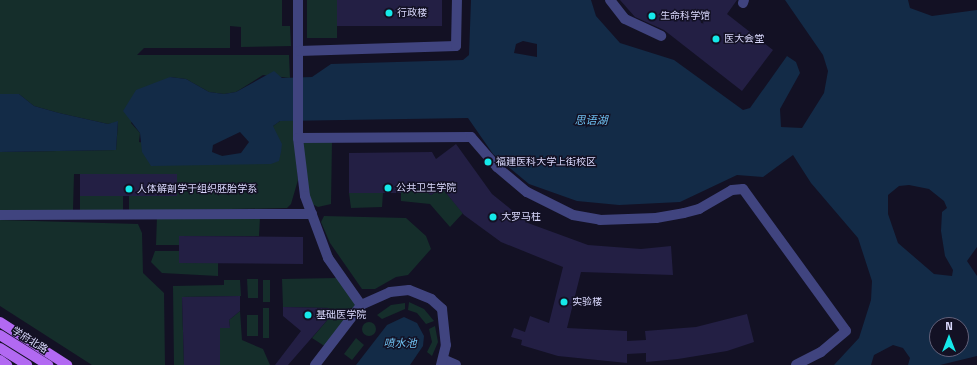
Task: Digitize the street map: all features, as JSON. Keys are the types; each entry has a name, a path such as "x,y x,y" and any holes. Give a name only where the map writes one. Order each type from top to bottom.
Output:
{"main road":[{"path":"0,322 67,365"},
{"name":"学府北路","path":"0,335 48,365"},
{"path":"0,348 27,365"},
{"path":"0,360 7,365"}],"street":[{"path":"298,0 298,138 305,196 328,258 361,305"},
{"path":"299,51 456,46 457,0"},
{"path":"610,0 625,19 661,36"},
{"path":"298,138 471,136 497,167 527,192 573,215 600,220 656,218 684,213 699,209 732,190 743,189 846,331 821,352 796,365"},
{"path":"0,214 312,214"},
{"path":"315,365 361,305 390,292 409,290 431,299 442,309 443,362 456,365"}],"green space":[{"path":"0,0 282,0 282,26 290,26 291,46 241,47 241,27 230,26 230,48 144,48 137,55 289,55 290,78 263,75 236,92 224,94 209,92 186,79 170,77 131,123 140,133 139,142 271,164 273,126 280,121 293,119 298,180 291,204 287,208 129,211 129,196 177,196 177,174 74,174 73,210 0,210 0,152 116,150 118,122 108,124 59,113 34,106 19,94 0,94"},
{"path":"307,0 337,0 337,38 307,38"},
{"path":"332,140 331,204 318,207 310,203 300,141"},
{"path":"401,188 421,188 431,195 442,188 463,213 450,227 430,204 401,201"},
{"path":"349,193 383,193 382,207 351,208"},
{"path":"80,196 123,196 123,210 80,210"},
{"path":"157,216 260,217 259,236 180,236 179,245 156,245"},
{"path":"324,216 406,218 426,236 431,249 408,275 396,277 375,289 362,289 330,243 321,222"},
{"path":"0,220 138,224 142,233 143,273 164,293 165,365 92,365 0,306"},
{"path":"155,251 179,251 180,263 218,263 218,276 162,273 151,262"},
{"path":"337,278 357,305 326,347 312,338 329,318 329,308 283,307 282,279"},
{"path":"247,279 258,279 258,298 248,298"},
{"path":"224,280 240,280 241,296 182,297 184,365 174,365 173,286 224,285"},
{"path":"263,280 270,280 270,302 263,302"},
{"path":"409,302 424,309 434,321 426,324 417,313 408,310"},
{"path":"405,303 405,309 382,319 377,315 391,305"},
{"path":"263,308 269,308 269,338 263,338"},
{"path":"240,311 242,340 263,349 270,365 220,365 220,328 230,328 229,320"},
{"path":"247,315 258,315 258,336 247,336"},
{"path":"366,322 372,322 376,326 376,332 372,336 366,336 362,332 362,326"},
{"path":"435,326 438,342 432,356 427,352 432,342 429,329"},
{"path":"356,338 364,345 352,360 344,354"}],"water":[{"name":"思语湖","path":"471,0 591,0 596,16 620,43 674,60 743,110 750,108 787,56 796,62 800,73 780,109 781,127 802,128 824,93 828,71 823,55 785,0 908,0 910,8 932,16 977,10 977,247 967,261 977,276 977,356 940,365 908,365 910,358 903,348 893,345 874,355 871,365 834,365 859,338 871,300 872,281 858,238 811,183 793,155 763,177 737,175 680,202 619,205 577,201 529,184 493,154 468,118 280,121 273,126 282,144 281,152 279,161 271,164 151,166 142,152 140,133 123,111 136,90 170,77 186,79 209,92 224,94 236,92 274,71 282,78 312,77 331,64 463,60 469,55","holes":["523,41 537,44 537,57 514,53 516,44","240,132 249,142 241,153 222,156 212,152 213,145","909,185 929,189 944,201 947,208 942,212 941,231 945,256 953,270 952,276 934,274 898,243 888,214 888,195 899,186"]},
{"path":"0,94 19,94 34,106 59,113 108,124 118,121 116,150 0,152"},
{"name":"喷水池","path":"404,317 417,323 424,336 423,346 410,365 356,365 387,325"}],"building":[{"name":"行政楼","path":"337,0 442,0 442,26 337,26"},
{"name":"医大会堂","path":"620,0 737,0 727,14 773,50 742,91 664,30 635,17"},
{"name":"实验楼","path":"456,144 492,194 528,223 588,245 641,249 671,246 673,275 581,272 567,328 627,331 627,341 646,340 645,331 696,327 747,314 754,342 727,351 678,359 646,362 646,353 627,354 627,363 558,356 521,345 522,340 511,337 514,328 525,332 530,316 549,323 563,267 501,242 464,215 442,188 431,195 420,188 401,188 401,193 349,193 349,153 432,152 436,159"},
{"path":"80,174 177,174 177,196 80,196"},
{"path":"179,236 303,237 303,264 179,263"},
{"path":"240,296 240,311 229,320 230,328 220,328 220,365 184,365 182,297"},
{"path":"283,307 329,308 329,318 288,365 275,365 301,331 283,316"}],"place":[{"name":"行政楼","path":"389,13"},
{"name":"生命科学馆","path":"652,16"},
{"name":"医大会堂","path":"716,39"},
{"name":"福建医科大学上街校区","path":"488,162"},
{"name":"公共卫生学院","path":"388,188"},
{"name":"人体解剖学于组织胚胎学系","path":"129,189"},
{"name":"大罗马柱","path":"493,217"},
{"name":"实验楼","path":"564,302"},
{"name":"基础医学院","path":"308,315"}]}
